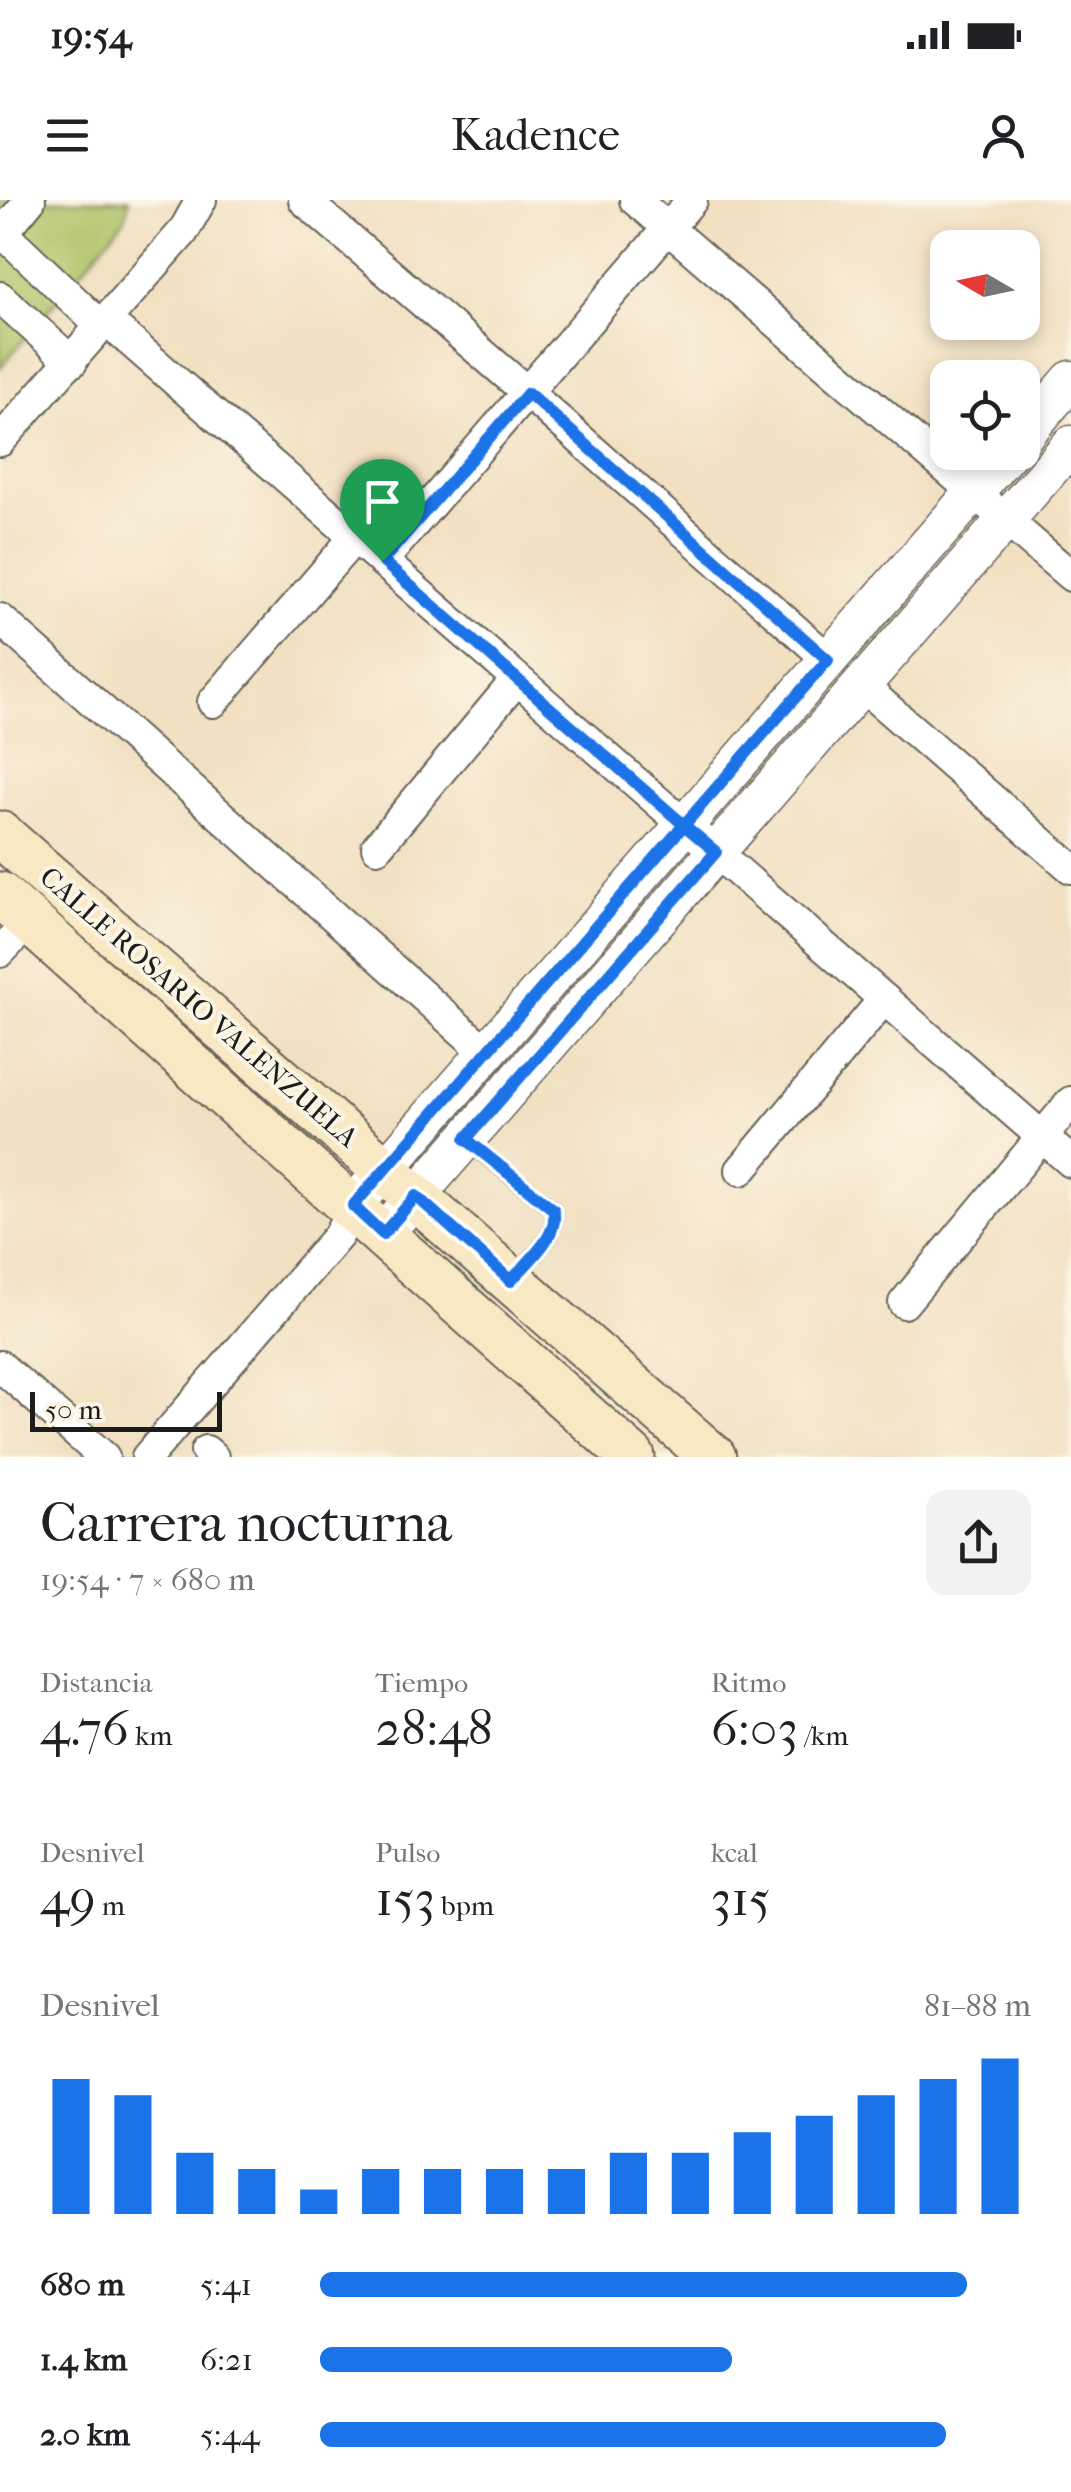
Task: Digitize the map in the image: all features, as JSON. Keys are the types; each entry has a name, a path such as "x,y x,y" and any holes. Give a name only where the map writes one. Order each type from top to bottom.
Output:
{"main road":[{"name":"CALLE ROSARIO VALENZUELA","path":"0,834 401,1182 707,1455"},
{"name":"CALLE ROSARIO VALENZUELA","path":"10,923 368,1220 632,1457"}],"street":[{"path":"30,200 1,234 355,537 1071,1162"},
{"path":"0,441 183,232 201,200"},
{"path":"304,200 828,660"},
{"path":"635,200 1071,576"},
{"path":"382,561 692,200"},
{"path":"0,297 72,362"},
{"path":"1040,416 1071,380"},
{"path":"401,1182 466,1139 1071,445"},
{"path":"147,1457 338,1236 368,1220 401,1182 486,1052 994,470"},
{"path":"212,702 355,537"},
{"path":"0,620 486,1052"},
{"path":"376,847 517,679"},
{"path":"861,685 1071,868"},
{"path":"741,1170 884,999"},
{"path":"904,1303 1071,1102"},
{"path":"0,1366 104,1457"}],"lane":[{"path":"466,1139 553,1209 556,1220 552,1232 511,1281"}],"green space":[{"path":"0,200 129,200 125,219 0,368"}],"route":[{"path":"382,561 528,393 828,660 684,825 716,852 466,1139 553,1209 556,1220 552,1232 511,1281 416,1196 383,1234 353,1206 684,825 382,561"}]}
